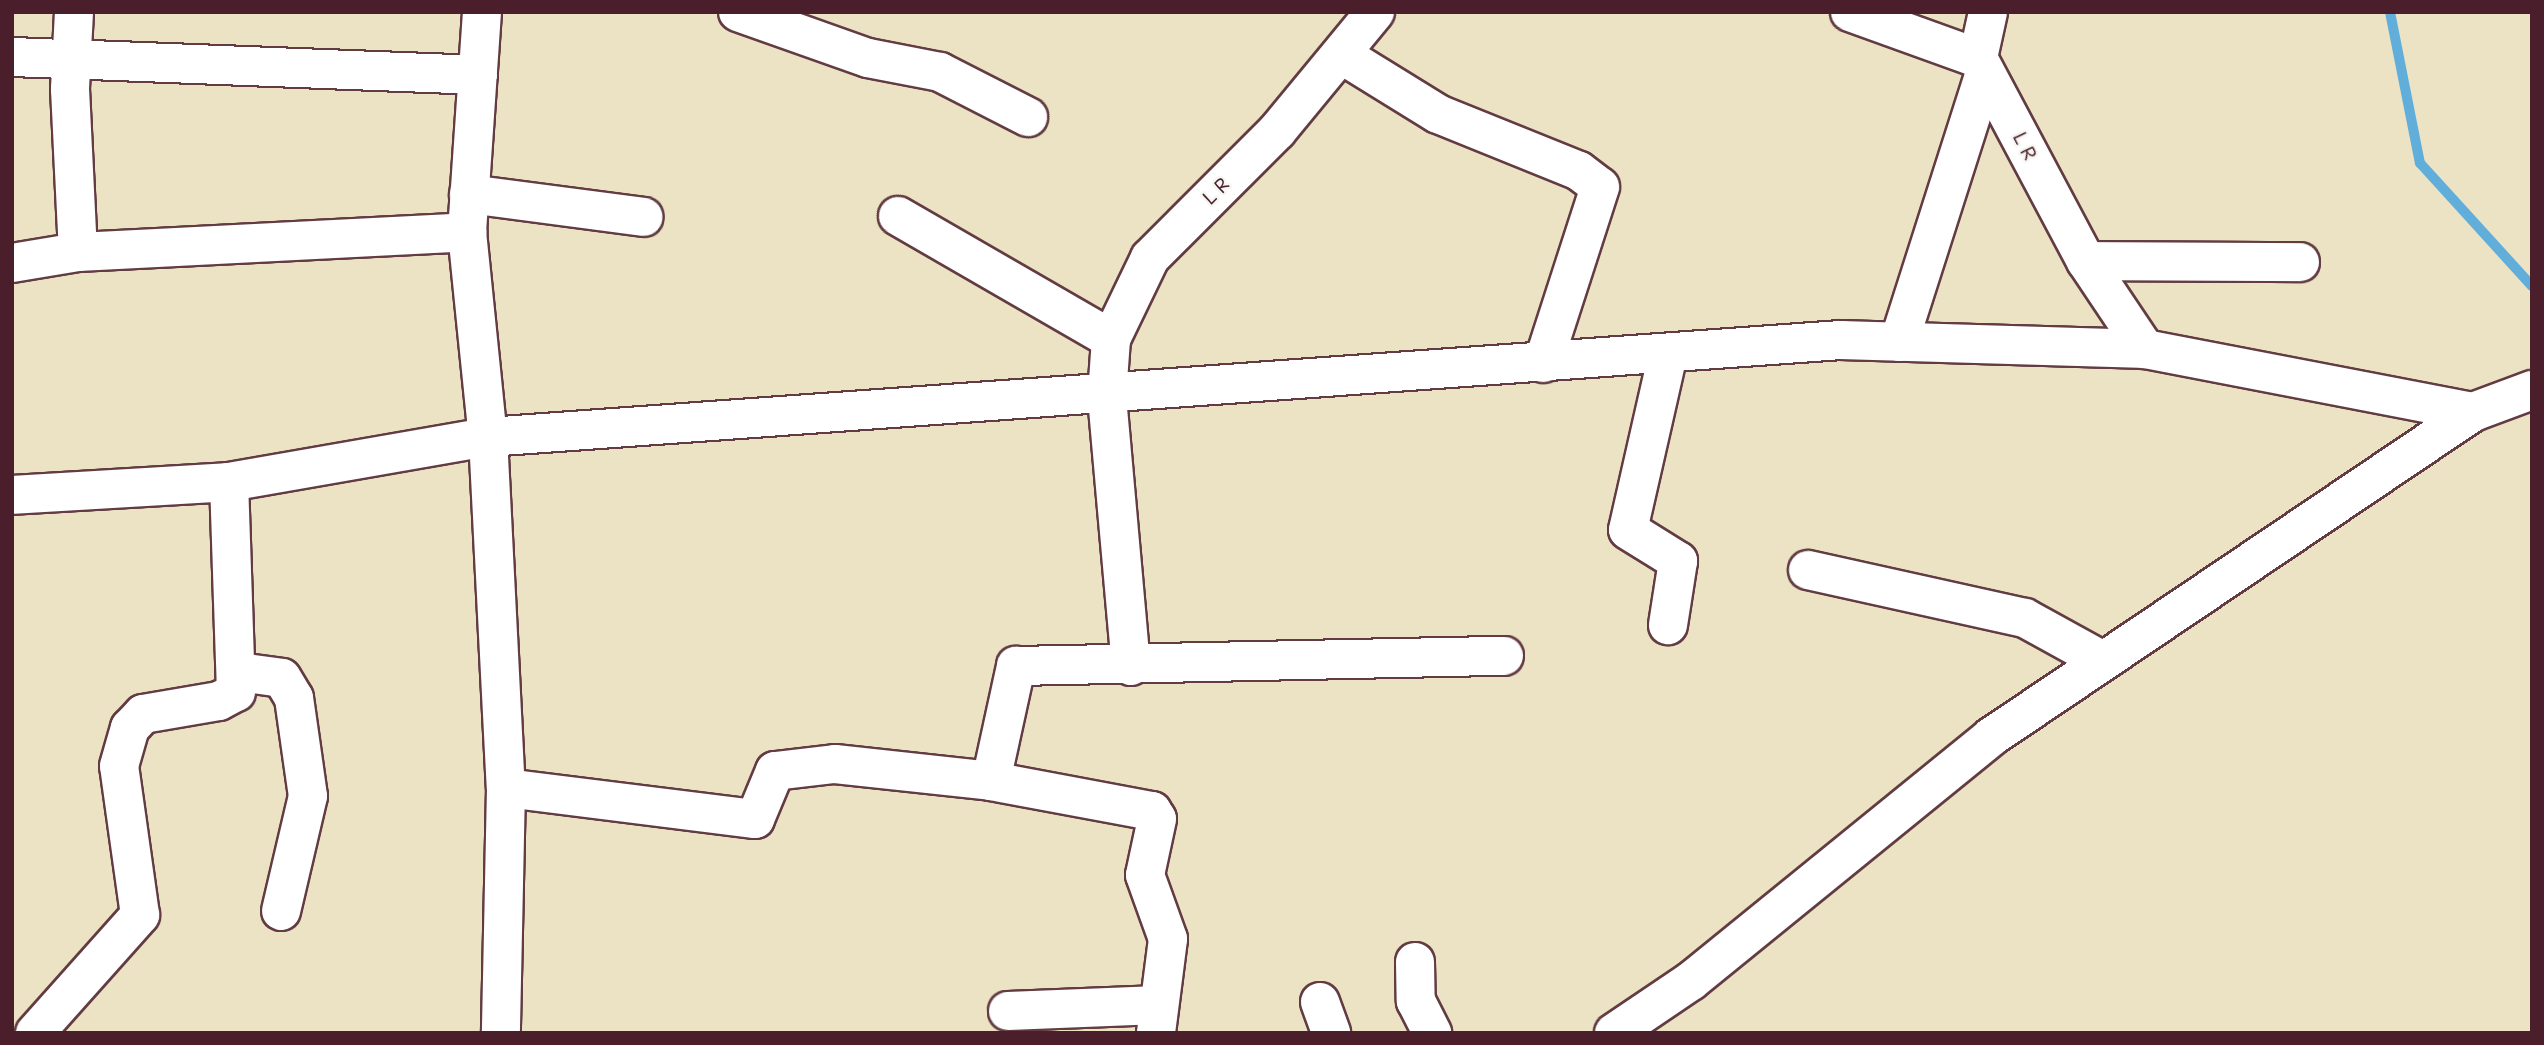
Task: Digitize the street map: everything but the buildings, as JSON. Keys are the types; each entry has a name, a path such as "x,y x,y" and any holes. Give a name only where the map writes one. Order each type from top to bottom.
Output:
{"street":[{"path":"74,12 72,57 78,252"},
{"path":"482,12 467,232 488,437 506,788 500,1033"},
{"name":"L R","path":"1130,666 1107,395 1111,339 1150,258 1344,56 1375,12"},
{"path":"1850,12 1982,65"},
{"path":"1899,342 1982,65 1988,12"},
{"path":"759,17 898,66 940,72 1028,117"},
{"path":"1344,56 1438,114 1579,171 1600,187 1543,363"},
{"path":"12,57 72,57 478,75"},
{"name":"L R","path":"1982,65 2086,261 2145,349"},
{"path":"469,194 643,217"},
{"path":"898,215 1111,339"},
{"path":"12,262 78,252 467,232"},
{"path":"2086,261 2300,262"},
{"path":"12,495 229,482 488,437 1668,354 1899,342 2145,349 2473,412"},
{"path":"1668,354 1628,530 1678,561 1668,625"},
{"path":"1614,1033 1691,981 1991,737 2101,660 2473,412 2532,390"},
{"path":"35,1033 140,915 119,766 130,728 143,714 219,701 236,692 239,672 229,482"},
{"path":"1808,570 2025,618 2101,660"},
{"path":"991,781 1016,666 1130,666 1504,656"},
{"path":"239,672 282,678 294,698 307,796 281,911"},
{"path":"506,788 755,819 775,771 835,764 991,781 1136,804 1156,815 1145,875 1167,922 1158,1019 1008,1012"},
{"path":"1415,962 1416,1001 1432,1033"}],"waterway":[{"path":"2390,12 2420,163 2532,286"}]}
